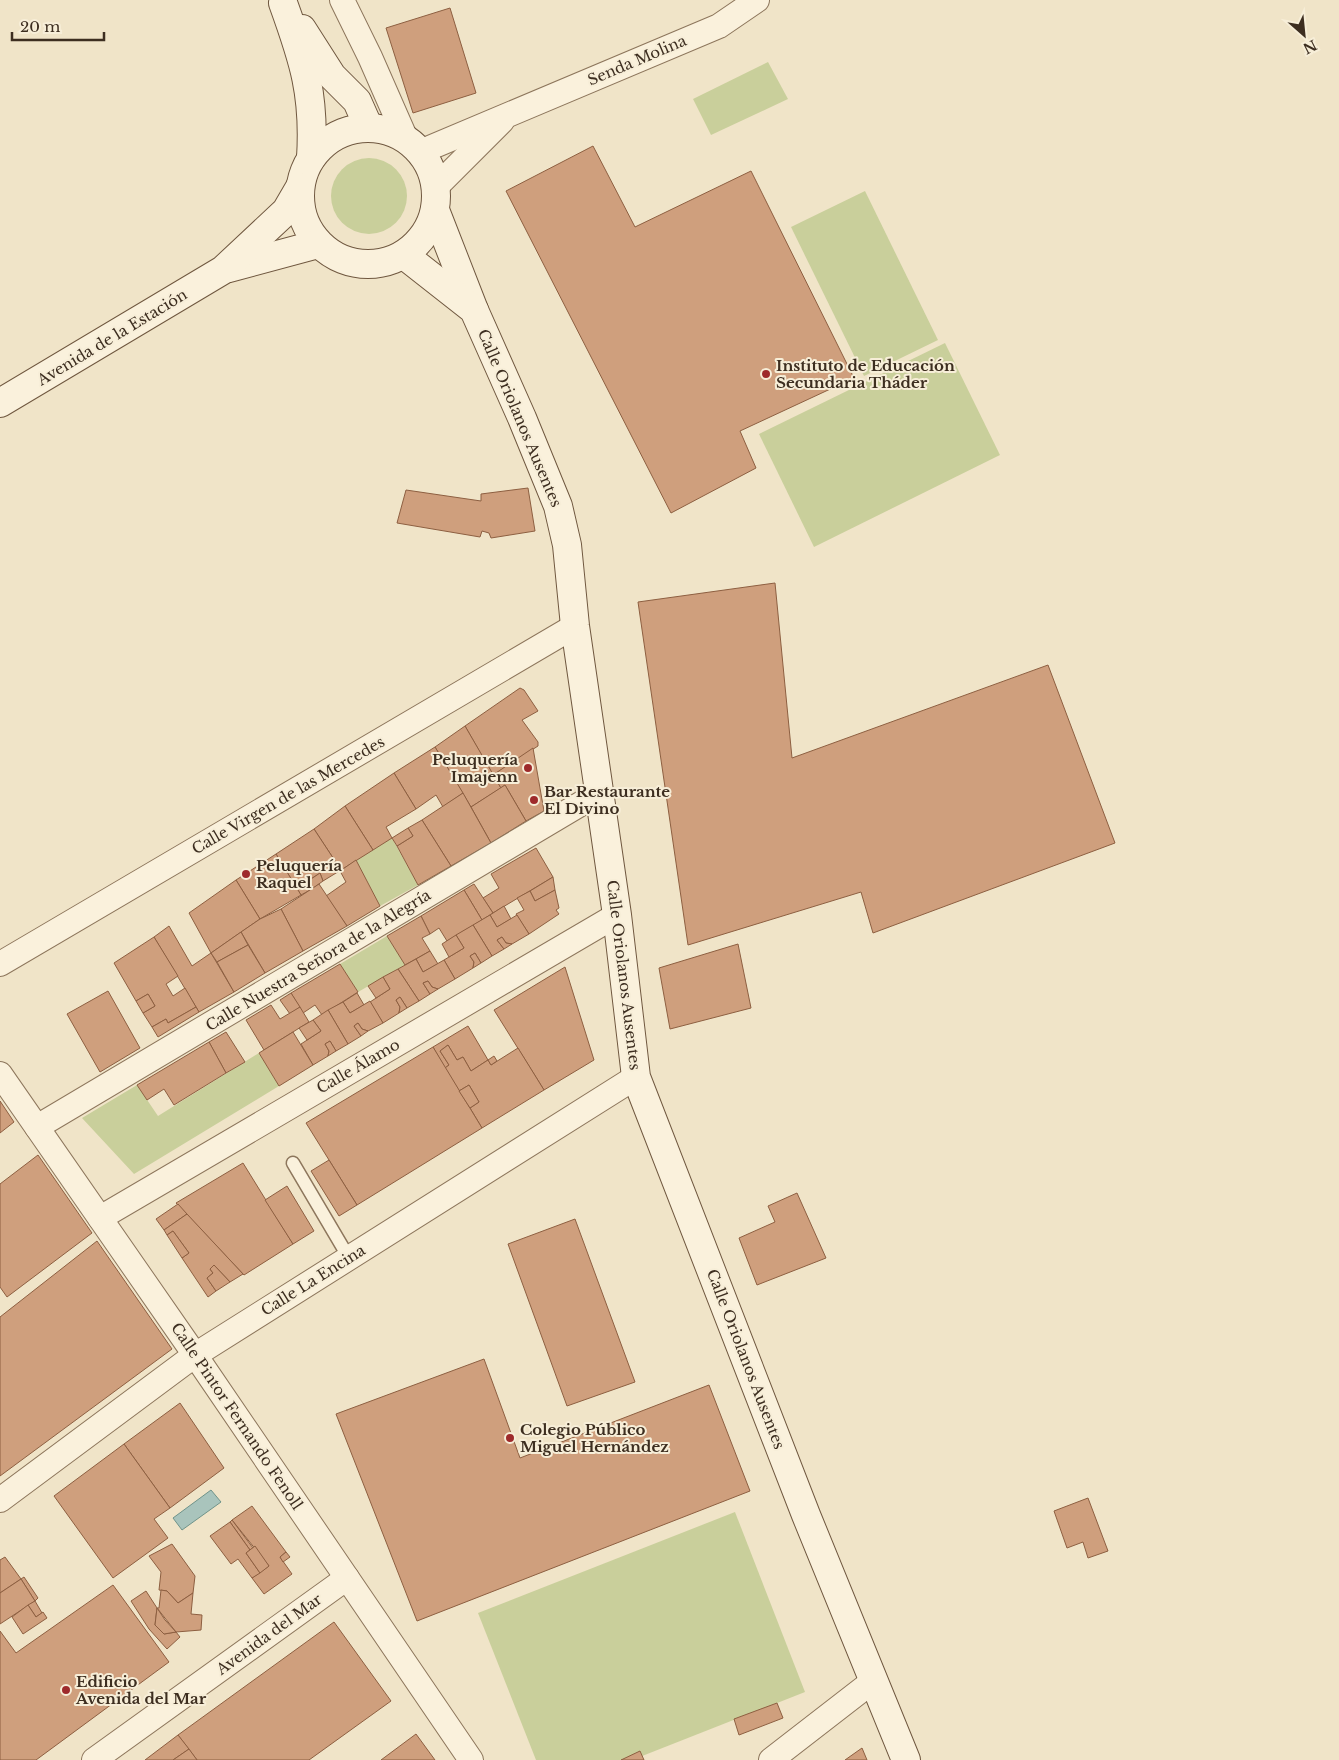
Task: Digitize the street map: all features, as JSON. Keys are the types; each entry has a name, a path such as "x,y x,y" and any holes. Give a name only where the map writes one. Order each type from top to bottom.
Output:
{"street":[{"path":"281,2 308,81 312,109 311,158 300,187 300,207 306,227 318,244 337,258 359,265 382,263 404,255 418,243 429,227 435,198 430,168 413,146 342,0"},
{"name":"Senda Molina","path":"413,146 513,111 719,26 757,0"},
{"path":"281,2 312,42 332,76 357,101 369,128"},
{"name":"Senda Molina","path":"435,198 513,111"},
{"path":"311,158 326,142 346,131 369,128 388,131 413,146"},
{"name":"Avenida de la Estación","path":"0,403 223,270 286,211 300,187"},
{"name":"Calle Oriolanos Ausentes","path":"435,198 474,310 522,418 558,506 567,544 575,626 617,914 636,1077 873,1681 906,1760"},
{"name":"Avenida de la Estación","path":"223,270 318,244"},
{"name":"Calle Oriolanos Ausentes","path":"404,255 474,310"},
{"name":"Calle Virgen de las Mercedes","path":"0,964 575,626"},
{"name":"Calle Nuestra Señora de la Alegría","path":"37,1127 599,793"},
{"name":"Calle Álamo","path":"100,1218 617,914"},
{"name":"Calle Pintor Fernando Fenoll","path":"0,1074 195,1354 471,1760"},
{"name":"Calle La Encina","path":"0,1500 195,1354 636,1077"},
{"name":"Avenida del Mar","path":"94,1760 347,1578"},
{"path":"772,1760 873,1681"}],"lane":[{"path":"293,1163 349,1258"}],"green space":[{"path":"768,62 788,99 711,135 693,99"},
{"path":"369,158 384,161 396,169 404,181 407,196 404,211 396,223 384,231 369,234 354,231 342,223 334,211 331,196 334,181 342,169 354,161"},
{"path":"865,191 938,340 864,376 791,227"},
{"path":"945,343 1000,455 814,547 759,434"},
{"path":"392,838 418,885 380,906 356,860"},
{"path":"387,936 405,965 358,992 340,964"},
{"path":"259,1053 279,1086 134,1174 82,1118 137,1085 158,1116"},
{"path":"735,1512 805,1692 632,1760 536,1760 478,1613"}],"water":[{"path":"211,1490 221,1502 182,1530 173,1518"}],"building":[{"path":"450,8 476,93 413,113 386,28"},
{"path":"593,146 635,227 751,171 854,378 740,431 756,468 671,513 506,191"},
{"path":"528,488 535,531 491,538 489,533 482,531 480,537 397,523 406,490 481,501 481,494"},
{"path":"775,583 792,758 1048,665 1115,843 873,933 861,892 688,945 638,602"},
{"path":"520,688 524,690 538,711 522,720 538,742 538,746 493,775 465,726"},
{"path":"465,726 501,788 471,807 435,747"},
{"path":"435,747 463,793 443,807 436,795 416,809 394,773"},
{"path":"533,748 544,811 526,821 505,785 501,788 493,775"},
{"path":"394,773 416,809 386,827 392,838 373,850 345,806"},
{"path":"505,785 526,821 491,843 471,807"},
{"path":"463,793 491,843 451,866 422,820"},
{"path":"345,806 373,850 341,870 314,829"},
{"path":"422,820 451,866 418,885 397,846 413,836 408,828"},
{"path":"408,828 413,836 397,846 392,838"},
{"path":"314,829 341,870 323,881 320,873 308,881 312,889 301,895 276,854"},
{"path":"536,848 553,877 493,913 483,898 499,888 491,874"},
{"path":"276,854 301,895 260,919 236,880"},
{"path":"356,860 380,906 347,926 326,896 346,882 340,871"},
{"path":"320,873 323,881 312,889 308,881"},
{"path":"553,877 555,890 535,901 530,891"},
{"path":"236,880 260,919 211,953 189,913"},
{"path":"319,884 347,926 303,951 281,909"},
{"path":"474,884 493,913 482,920 464,890"},
{"path":"464,890 482,920 447,941 439,928 430,934 421,916"},
{"path":"555,890 559,908 556,910 559,914 529,934 516,914 524,910 517,898 530,891 535,901"},
{"path":"504,906 511,919 497,927 490,915"},
{"path":"281,909 303,951 265,973 241,932 260,919"},
{"path":"490,915 497,927 517,915 529,934 512,944 506,943 502,937 497,940 504,949 492,956 473,925"},
{"path":"421,916 430,934 422,938 430,951 405,965 387,936"},
{"path":"473,925 492,956 481,963 475,953 470,956 474,962 473,968 455,979 444,960 464,948 456,935"},
{"path":"169,926 192,966 211,953 234,992 199,1012 154,937"},
{"path":"241,932 248,945 217,962 211,953"},
{"path":"456,935 464,948 449,957 442,944"},
{"path":"154,937 178,976 166,984 173,996 185,988 196,1007 168,1023 166,1019 152,1027 143,1013 155,1006 148,994 136,1001 114,963"},
{"path":"502,937 506,943 512,944 504,949 497,940"},
{"path":"738,944 751,1008 670,1029 659,968"},
{"path":"248,945 265,973 234,992 217,962"},
{"path":"430,951 438,964 423,972 416,959"},
{"path":"475,953 481,963 473,968 474,962 470,956"},
{"path":"416,959 423,972 444,960 455,979 438,989 432,987 428,981 423,983 430,994 419,1001 398,969"},
{"path":"340,964 358,992 322,1015 315,1005 303,1013 291,993"},
{"path":"565,967 594,1060 544,1090 494,1010"},
{"path":"398,969 419,1001 407,1008 400,997 396,1000 400,1007 399,1013 383,1023 370,1002 390,989 383,977"},
{"path":"383,977 390,989 376,998 368,986"},
{"path":"428,981 432,987 438,989 430,994 423,983"},
{"path":"108,991 140,1048 100,1072 67,1014"},
{"path":"291,993 300,1007 290,1014 280,1000"},
{"path":"357,993 364,1005 350,1013 343,1002"},
{"path":"148,994 155,1006 143,1013 136,1001"},
{"path":"400,997 407,1008 399,1013 400,1007 396,1000"},
{"path":"370,1001 383,1023 368,1031 362,1029 358,1023 354,1026 361,1036 348,1044 328,1010 343,1002 350,1013"},
{"path":"271,1005 280,1019 300,1007 309,1022 264,1050 246,1020"},
{"path":"196,1007 199,1012 158,1037 152,1027 166,1019 168,1023"},
{"path":"328,1010 348,1044 336,1051 330,1041 325,1044 329,1051 328,1056 313,1065 301,1044 321,1031 313,1020"},
{"path":"313,1020 321,1031 307,1040 299,1028"},
{"path":"358,1023 362,1029 368,1031 361,1036 354,1026"},
{"path":"468,1026 488,1060 471,1071 463,1057 457,1060 448,1045 440,1051 449,1065 445,1068 433,1047"},
{"path":"226,1032 245,1062 226,1073 209,1042"},
{"path":"293,1032 313,1065 279,1086 259,1053"},
{"path":"330,1041 336,1051 328,1056 329,1051 325,1044"},
{"path":"209,1042 226,1073 174,1105 164,1089 147,1100 137,1085"},
{"path":"448,1045 457,1060 463,1057 471,1071 488,1060 491,1065 518,1048 544,1090 482,1128 470,1108 479,1102 469,1085 459,1091 445,1068 449,1065 440,1051"},
{"path":"433,1047 482,1128 357,1205 306,1123"},
{"path":"494,1056 497,1061 491,1065 488,1060"},
{"path":"469,1085 479,1102 470,1108 459,1091"},
{"path":"0,1101 14,1122 0,1133"},
{"path":"38,1155 92,1233 7,1297 0,1287 0,1184"},
{"path":"329,1160 357,1205 339,1216 311,1171"},
{"path":"243,1163 293,1244 244,1275 176,1203"},
{"path":"287,1186 314,1231 293,1244 265,1200"},
{"path":"797,1193 826,1258 757,1285 739,1238 775,1222 768,1206"},
{"path":"178,1204 187,1214 164,1230 156,1219"},
{"path":"187,1214 243,1274 230,1282 214,1265 210,1269 213,1273 207,1278 216,1291 208,1297 182,1258 189,1253 173,1231 167,1235 164,1230"},
{"path":"575,1219 635,1382 567,1406 508,1244"},
{"path":"173,1231 189,1253 182,1258 167,1235"},
{"path":"97,1241 172,1349 0,1476 0,1317"},
{"path":"214,1265 230,1282 216,1291 207,1278 213,1273 210,1269"},
{"path":"484,1359 520,1458 709,1385 750,1491 417,1621 336,1414"},
{"path":"180,1403 224,1468 170,1508 124,1444"},
{"path":"124,1444 170,1508 154,1519 168,1538 113,1578 54,1496"},
{"path":"1088,1498 1108,1551 1088,1558 1083,1542 1067,1548 1054,1511"},
{"path":"252,1506 286,1552 280,1557 292,1574 264,1594 252,1578 269,1566 232,1520"},
{"path":"232,1520 253,1548 250,1550 230,1522"},
{"path":"230,1522 250,1550 246,1553 260,1573 252,1578 238,1559 231,1564 210,1536"},
{"path":"172,1544 195,1576 193,1593 178,1603 167,1591 159,1590 161,1572 149,1556"},
{"path":"255,1546 269,1566 260,1573 246,1553"},
{"path":"286,1552 290,1557 283,1562 280,1557"},
{"path":"5,1557 21,1579 0,1593 0,1560"},
{"path":"24,1577 38,1598 35,1601 21,1579"},
{"path":"21,1579 35,1601 0,1624 0,1593"},
{"name":"Edificio Avenida del Mar","path":"113,1585 169,1662 36,1760 0,1760 0,1631 16,1653"},
{"path":"161,1590 167,1591 178,1603 193,1593 191,1614 202,1615 201,1630 176,1632 157,1608 159,1608"},
{"path":"146,1591 157,1608 155,1625 164,1634 176,1632 180,1637 167,1649 149,1629 131,1601"},
{"path":"35,1601 42,1613 36,1617 28,1605"},
{"path":"28,1605 36,1617 43,1612 47,1618 23,1634 12,1617"},
{"path":"157,1608 176,1632 164,1634 155,1625"},
{"path":"334,1622 391,1701 309,1760 197,1760 178,1735"},
{"path":"777,1703 783,1718 739,1735 734,1719"},
{"path":"416,1734 435,1760 381,1760"},
{"path":"178,1735 189,1749 173,1760 145,1760"},
{"path":"862,1748 867,1760 845,1760"},
{"path":"189,1749 197,1760 173,1760"},
{"path":"640,1751 644,1760 621,1760"}],"place":[{"name":"Instituto de Educación Secundaria Tháder","path":"766,374"},
{"name":"Peluquería Imajenn","path":"528,768"},
{"name":"Bar Restaurante El Divino","path":"534,800"},
{"name":"Peluquería Raquel","path":"246,874"},
{"name":"Colegio Público Miguel Hernández","path":"510,1438"},
{"name":"Edificio Avenida del Mar","path":"66,1690"}]}
